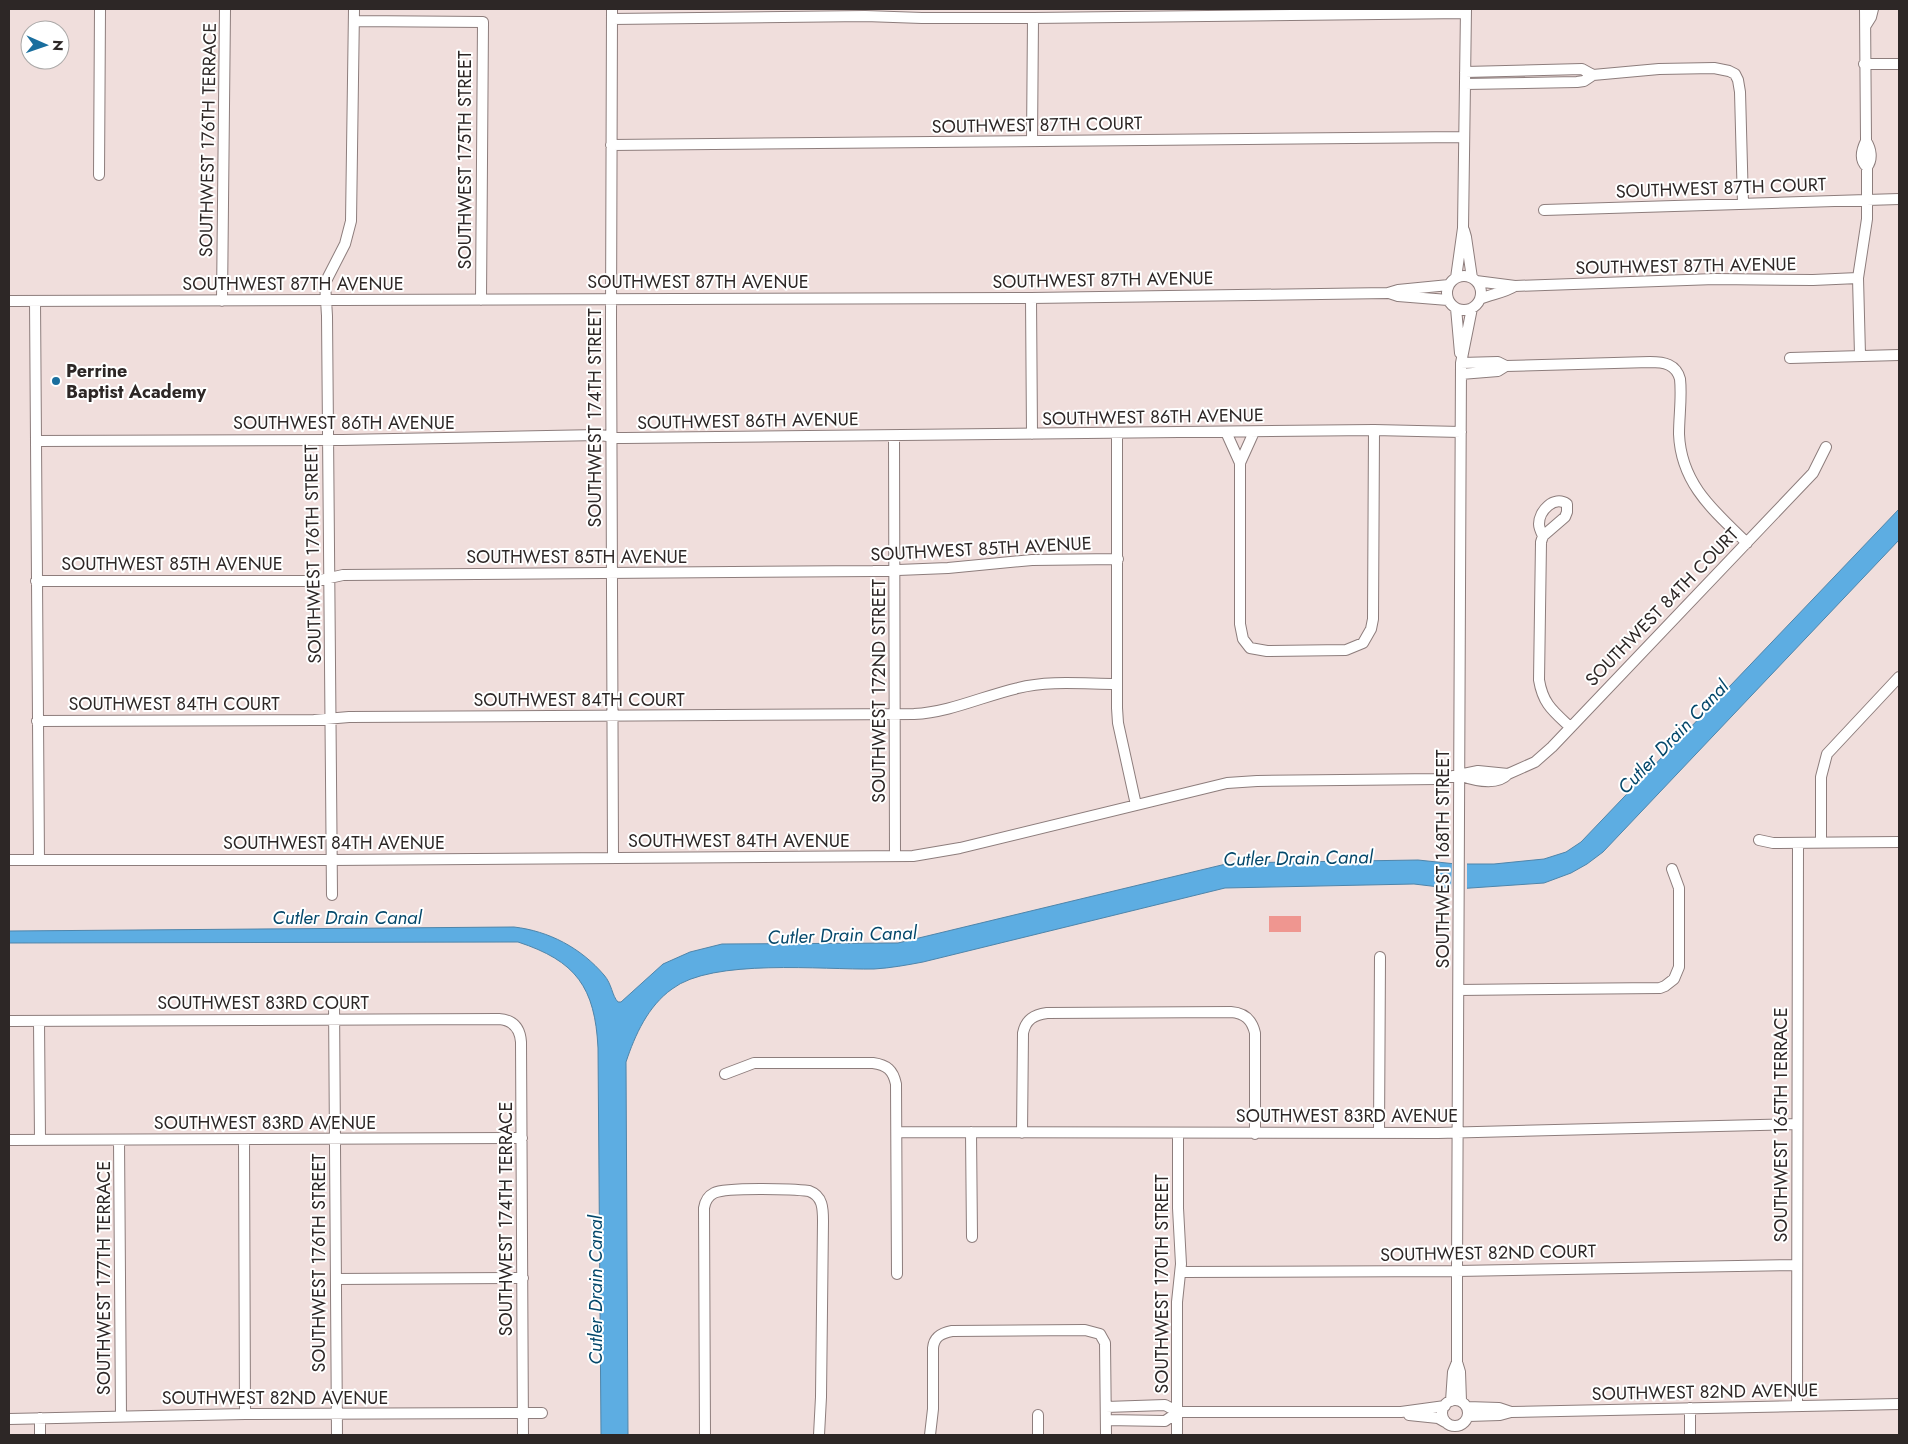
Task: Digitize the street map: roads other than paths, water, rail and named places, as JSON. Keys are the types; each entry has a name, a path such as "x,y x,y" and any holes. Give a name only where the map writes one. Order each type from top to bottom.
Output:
{"street":[{"path":"99,174 100,9"},
{"name":"SOUTHWEST 176TH TERRACE","path":"222,301 225,9"},
{"name":"SOUTHWEST 176TH STREET","path":"332,895 330,578 325,283 345,244 352,210 354,9"},
{"path":"1860,356 1858,278 1866,232 1868,200 1867,167 1871,157 1870,146 1866,141 1865,9"},
{"path":"1866,25 1873,9"},
{"path":"612,14 1033,18 1466,11 1462,228 1453,281 1447,290 1448,300 1456,308 1467,310 1472,308 1480,299 1480,290 1474,280 1466,237 1462,228"},
{"name":"SOUTHWEST 174TH STREET","path":"612,14 611,436 614,716 613,857"},
{"path":"1032,141 1033,18"},
{"name":"SOUTHWEST 175TH STREET","path":"354,21 483,22 481,300"},
{"path":"1864,64 1899,64"},
{"path":"1465,84 1577,82 1584,81 1593,75 1659,69 1714,68 1729,71 1735,74 1740,92 1743,204"},
{"path":"1465,72 1582,69 1593,75"},
{"name":"SOUTHWEST 87TH COURT","path":"611,145 1463,137"},
{"name":"SOUTHWEST 87TH COURT","path":"1544,210 1899,199"},
{"path":"1453,281 1463,276 1474,280"},
{"name":"SOUTHWEST 87TH AVENUE","path":"1474,280 1515,286 1715,279 1805,280 1858,278"},
{"name":"SOUTHWEST 87TH AVENUE","path":"9,301 1031,298 1388,292 1453,281"},
{"name":"SOUTHWEST 87TH AVENUE","path":"1480,299 1508,291 1515,286"},
{"name":"SOUTHWEST 87TH AVENUE","path":"1388,292 1398,296 1448,300"},
{"path":"1031,298 1032,434"},
{"path":"35,301 39,860"},
{"name":"SOUTHWEST 168TH STREET","path":"1454,1429 1442,1414 1458,1406 1460,1372 1457,1362 1457,1132 1461,364 1458,348 1456,308"},
{"name":"SOUTHWEST 168TH STREET","path":"1461,364 1472,308"},
{"path":"1790,358 1899,355"},
{"path":"1461,364 1498,371 1506,366 1657,362 1671,365 1680,380 1679,436 1686,469 1699,493 1707,503 1747,543"},
{"path":"1254,432 1240,463 1241,633 1247,645 1257,650 1346,650 1363,643 1373,619 1374,430"},
{"name":"SOUTHWEST 86TH AVENUE","path":"36,441 328,440 599,435 634,438 894,436 1374,430 1461,432"},
{"path":"1226,432 1240,463"},
{"path":"1117,433 1118,723 1136,805"},
{"name":"SOUTHWEST 172ND STREET","path":"894,436 895,856"},
{"name":"SOUTHWEST 84TH COURT","path":"1460,775 1478,771 1508,774 1535,762 1813,473 1826,447"},
{"path":"1543,536 1540,554 1539,680 1548,706 1570,727"},
{"name":"SOUTHWEST 85TH AVENUE","path":"36,581 316,581 343,575 948,568 1032,560 1118,559"},
{"path":"1821,842 1821,777 1824,760 1831,749 1899,679"},
{"name":"SOUTHWEST 84TH COURT","path":"37,721 935,712 1007,690 1034,685 1117,684"},
{"name":"SOUTHWEST 84TH AVENUE","path":"9,860 895,856 940,853 1199,789 1239,782 1439,779 1460,775"},
{"path":"1759,840 1773,844 1899,842"},
{"name":"SOUTHWEST 165TH TERRACE","path":"1797,1406 1798,843"},
{"path":"1459,990 1660,988 1670,983 1677,973 1679,962 1679,888 1672,869"},
{"path":"1379,1133 1380,957"},
{"name":"SOUTHWEST 176TH STREET","path":"334,1001 337,1435"},
{"path":"1022,1133 1022,1039 1024,1027 1030,1018 1047,1013 1232,1012 1243,1015 1251,1022 1255,1042 1255,1134"},
{"name":"SOUTHWEST 83RD COURT","path":"9,1021 499,1019 509,1020 516,1026"},
{"path":"39,1021 40,1140"},
{"name":"SOUTHWEST 174TH TERRACE","path":"516,1026 521,1042 524,1414"},
{"path":"725,1074 754,1063 873,1063 885,1065 889,1068 893,1073 896,1084 897,1274"},
{"name":"SOUTHWEST 83RD AVENUE","path":"897,1132 1379,1133 1797,1124"},
{"path":"971,1132 972,1237"},
{"name":"SOUTHWEST 170TH STREET","path":"1178,1133 1178,1208 1181,1272 1177,1302 1178,1435"},
{"name":"SOUTHWEST 83RD AVENUE","path":"9,1140 522,1138"},
{"name":"SOUTHWEST 177TH TERRACE","path":"119,1140 121,1416"},
{"path":"244,1140 246,1414"},
{"path":"705,1435 703,1216 705,1202 715,1192 728,1190 803,1190 813,1192 819,1198 823,1210 822,1397 819,1435"},
{"name":"SOUTHWEST 82ND COURT","path":"1181,1272 1457,1270 1797,1264"},
{"path":"336,1279 523,1278"},
{"path":"930,1435 933,1409 933,1348 934,1342 939,1336 952,1331 1086,1330 1100,1334 1106,1350 1106,1435"},
{"name":"SOUTHWEST 82ND AVENUE","path":"1106,1407 1166,1405 1178,1412 1400,1412 1458,1406 1500,1415 1511,1412 1899,1404"},
{"path":"1454,1429 1467,1420 1458,1406"},
{"path":"1690,1408 1690,1435"},
{"name":"SOUTHWEST 82ND AVENUE","path":"1106,1420 1165,1421 1178,1412"},
{"name":"SOUTHWEST 82ND AVENUE","path":"1400,1412 1438,1418 1454,1429"},
{"name":"SOUTHWEST 82ND AVENUE","path":"9,1419 246,1414 542,1414"},
{"path":"523,1435 524,1414"},
{"path":"1038,1415 1038,1435"},
{"path":"40,1418 40,1435"}],"water":[{"path":"1899,509 1899,540 1603,852 1571,873 1544,883 1456,889 1414,884 1225,888 917,963 874,969 740,969 690,979 672,989 649,1012 626,1062 628,1435 601,1435 598,1048 596,1027 587,993 579,979 568,968 555,958 518,942 9,943 9,931 514,927 540,932 575,949 604,975 616,999 618,1002 621,1002 663,964 690,952 722,944 898,943 1230,863 1418,860 1456,864 1494,864 1544,859 1566,852 1581,842"}],"place":[{"name":"Perrine Baptist Academy","path":"56,381"}],"water label":[{"name":"Cutler Drain Canal","path":"1673,737"},
{"name":"Cutler Drain Canal","path":"1298,858"},
{"name":"Cutler Drain Canal","path":"347,917"},
{"name":"Cutler Drain Canal","path":"842,935"},
{"name":"Cutler Drain Canal","path":"595,1290"}]}
